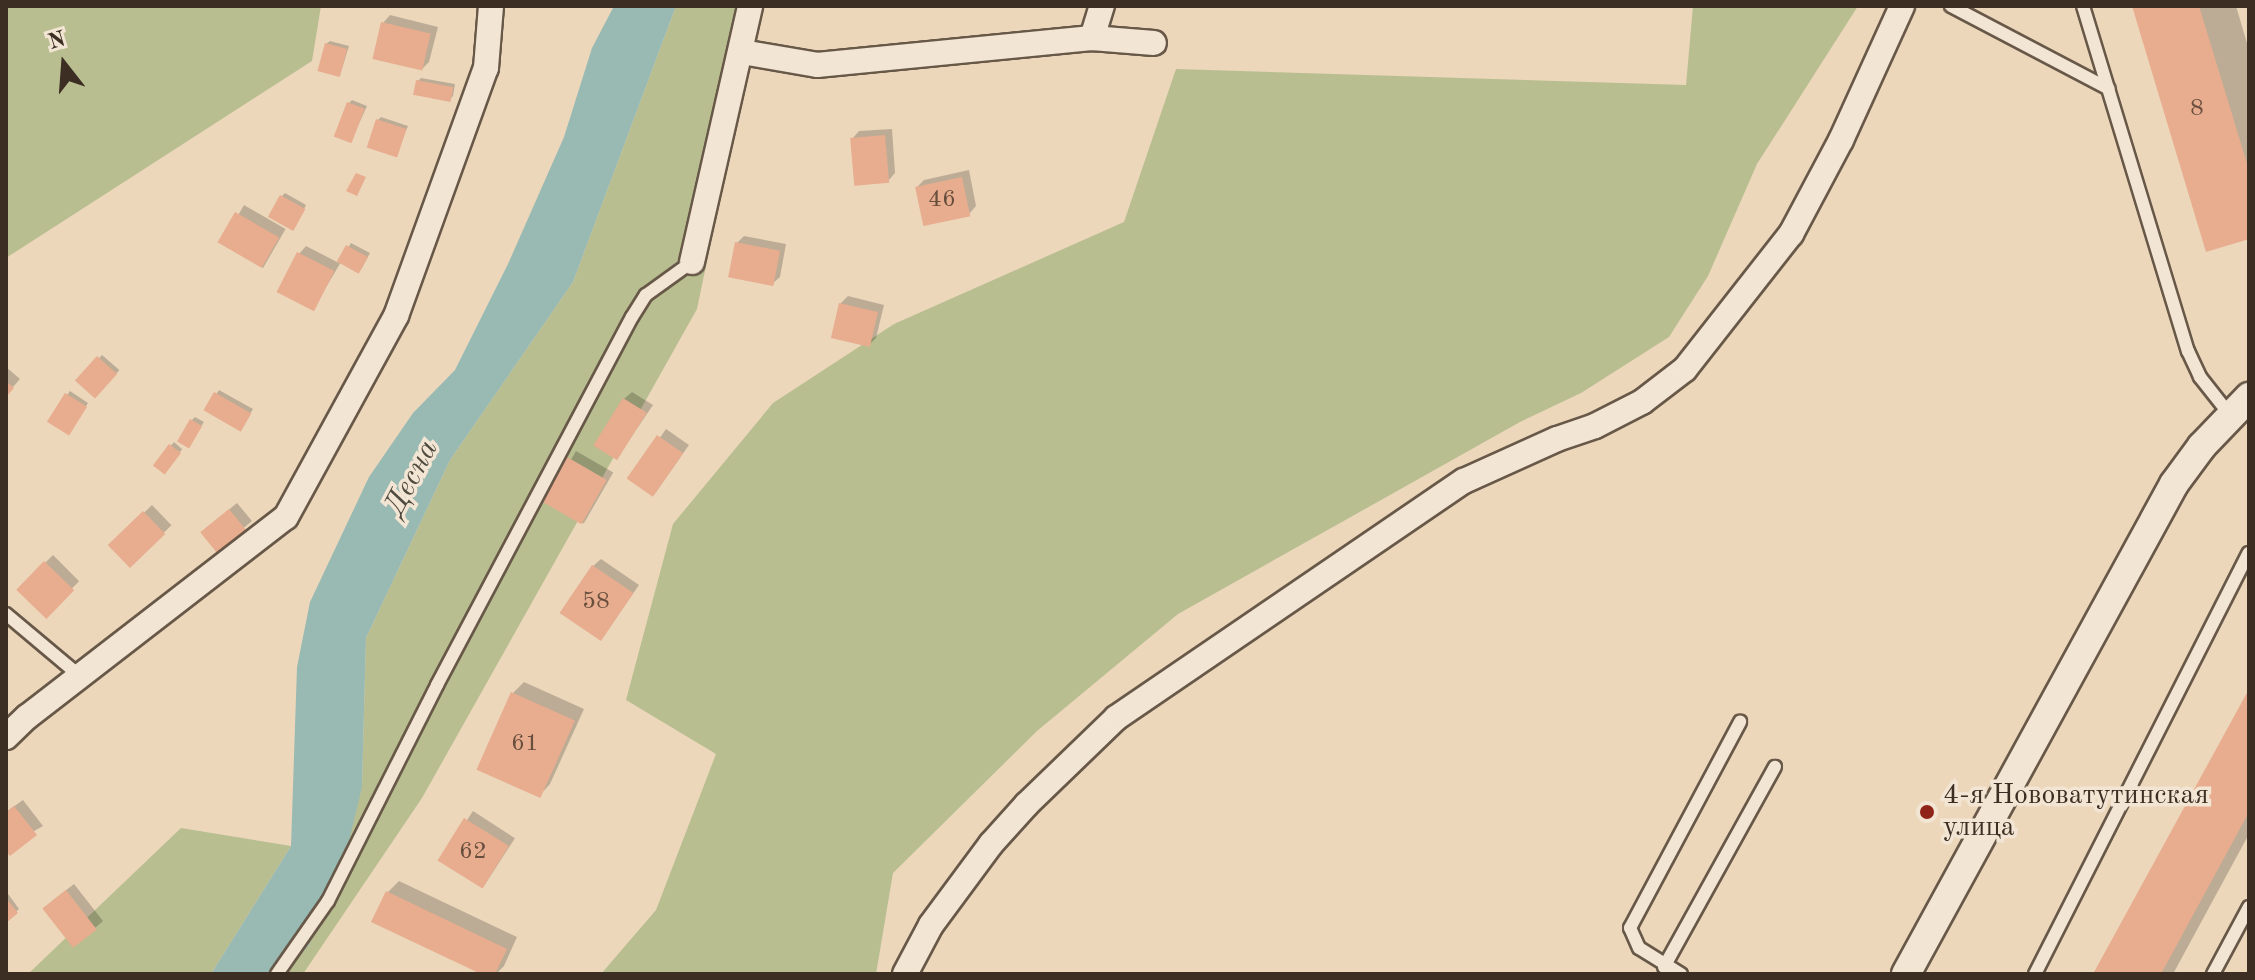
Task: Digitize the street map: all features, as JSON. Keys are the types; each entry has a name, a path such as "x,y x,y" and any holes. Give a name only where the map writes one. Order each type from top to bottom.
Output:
{"street":[{"path":"6,737 286,517 396,316 486,68 491,6"},
{"path":"692,262 750,6"},
{"path":"1092,38 1102,6"},
{"path":"905,974 931,925 991,844 1116,718 1464,481 1557,439 1595,426 1642,402 1685,369 1791,234 1841,140 1902,6"},
{"path":"742,52 817,65 1092,38 1154,43"},
{"path":"1906,974 2174,484 2240,406"}],"lane":[{"path":"1951,6 2109,89"},
{"path":"2083,6 2188,351 2200,377 2240,406"},
{"path":"277,974 328,901 430,698 632,317 646,295 692,262"},
{"path":"2035,974 2249,553"},
{"path":"6,614 80,676"},
{"path":"1681,974 1664,967 1632,938 1630,928 1634,915 1740,722"},
{"path":"1664,967 1775,767"},
{"path":"2213,974 2249,907"}],"green space":[{"path":"6,6 321,6 312,61 6,258"},
{"path":"676,6 760,6 697,309 422,798 303,974 284,974 309,945 362,787 366,638 450,460 573,282"},
{"path":"1693,6 1858,6 1757,164 1708,276 1669,337 1581,393 1520,422 1178,614 1037,731 893,873 876,974 601,974 656,910 716,754 626,700 673,524 773,403 894,324 1124,222 1176,69 1686,85"},
{"path":"181,828 291,846 211,974 28,974"}],"water":[{"name":"Десна","path":"614,6 676,6 573,282 450,460 366,638 362,787 342,870 309,945 284,974 211,974 291,846 297,667 310,602 369,477 413,413 455,370 508,264 564,137 592,48"}],"building":[{"path":"2132,6 2199,6 2249,170 2249,239 2206,252"},
{"path":"381,22 431,33 422,70 372,59"},
{"path":"325,43 347,49 340,77 317,71"},
{"path":"416,80 453,87 450,102 413,95"},
{"path":"347,102 365,109 351,143 334,137"},
{"path":"376,119 406,129 397,157 367,148"},
{"path":"885,135 889,183 854,186 850,138"},
{"path":"356,173 366,177 357,196 346,191"},
{"path":"962,177 970,216 923,226 915,187"},
{"path":"280,195 305,209 293,231 268,217"},
{"path":"235,212 279,237 262,268 218,242"},
{"path":"735,242 780,251 773,286 728,277"},
{"path":"346,245 368,257 359,274 337,262"},
{"path":"297,252 334,271 314,311 277,292"},
{"path":"839,303 878,312 870,347 831,338"},
{"path":"97,356 117,374 95,399 75,381"},
{"path":"6,381 14,388 6,397"},
{"path":"214,392 251,413 241,432 204,410"},
{"path":"65,393 87,407 69,436 47,422"},
{"path":"623,398 647,413 617,460 593,445"},
{"path":"190,419 202,426 189,449 177,442"},
{"path":"657,435 683,453 653,497 627,478"},
{"path":"169,444 181,453 165,475 153,466"},
{"path":"567,457 607,480 581,524 542,501"},
{"path":"229,509 246,530 217,553 200,532"},
{"path":"143,511 165,534 130,568 108,545"},
{"path":"44,561 74,590 46,619 16,590"},
{"path":"592,565 633,593 601,641 560,613"},
{"path":"2249,689 2249,812 2161,974 2093,974"},
{"path":"511,692 575,720 540,798 476,770"},
{"path":"14,806 37,835 10,856 6,851 6,812"},
{"path":"464,818 509,846 482,888 438,860"},
{"path":"66,890 97,929 73,948 42,908"},
{"path":"386,891 507,949 495,974 481,974 371,922"},
{"path":"6,898 18,913 6,923"}],"place":[{"name":"4-я Нововатутинская улица","path":"1927,812"}]}
